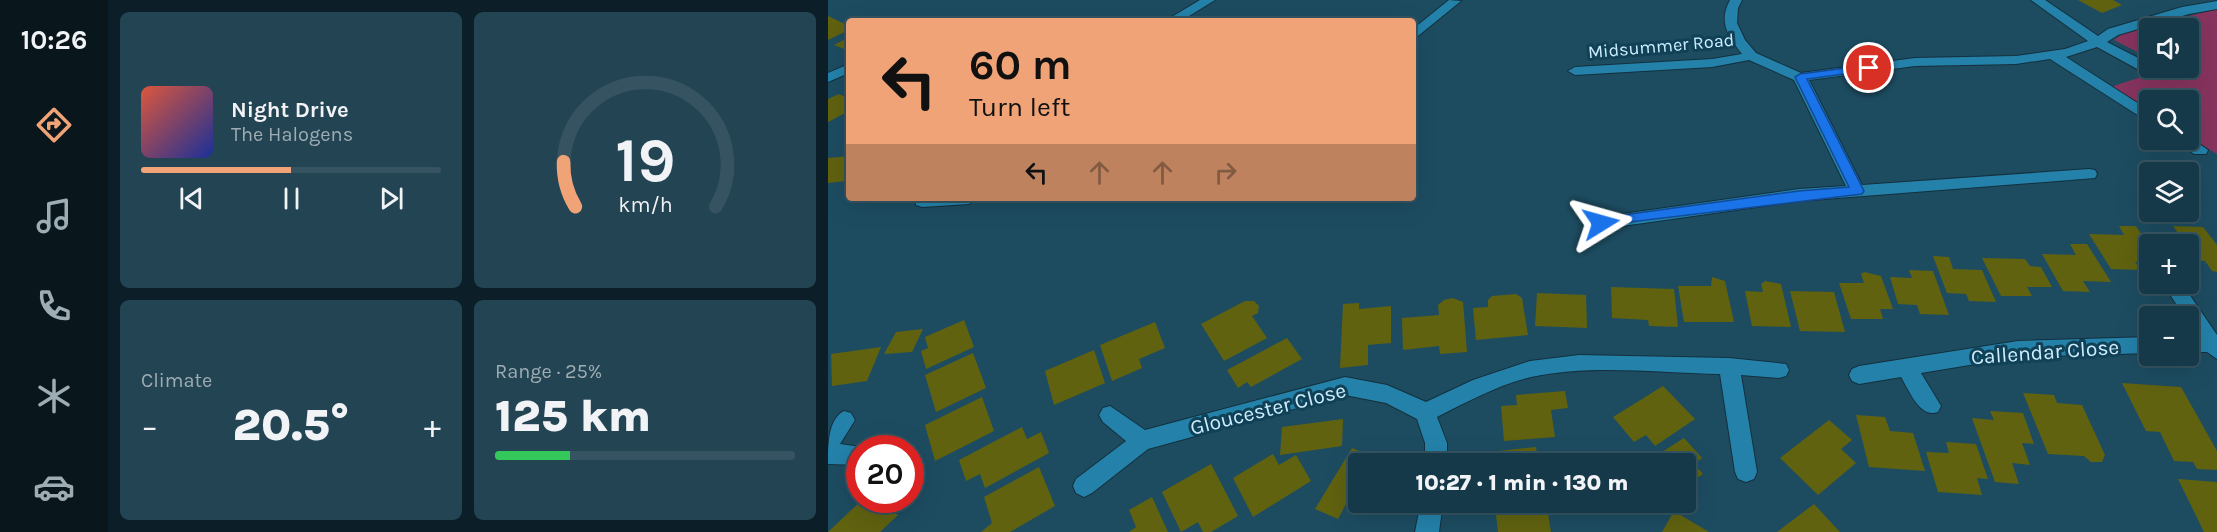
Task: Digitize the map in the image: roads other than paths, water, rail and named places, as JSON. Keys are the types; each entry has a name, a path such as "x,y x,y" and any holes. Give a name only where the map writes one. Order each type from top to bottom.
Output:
{"street":[{"path":"1177,18 1209,0"},
{"path":"1416,33 1454,0"},
{"path":"1736,0 1730,10 1729,24 1734,36 1751,56"},
{"path":"2037,0 2098,42 2139,64"},
{"name":"Midsummer Road","path":"1575,71 1712,63 1751,56 1800,77 1915,62 2016,60 2060,54 2098,42 2113,32 2161,17 2217,5"},
{"path":"2060,54 2139,110"},
{"path":"828,78 846,69"},
{"path":"1800,77 1857,191"},
{"path":"1601,223 1799,195 2089,174"},
{"path":"2180,296 2214,347"},
{"name":"Callendar Close","path":"1859,375 2018,349 2139,345"},
{"path":"2199,345 2214,347"},
{"path":"1436,453 1436,443 1425,413 1480,386 1530,369 1579,363 1729,366 1779,370"},
{"path":"1729,366 1746,472"},
{"path":"1906,368 1931,406"},
{"name":"Gloucester Close","path":"1084,486 1142,441 1345,386 1376,389 1405,400 1425,413"},
{"path":"1110,416 1142,441"},
{"path":"828,445 844,420"},
{"path":"828,454 846,455"},
{"path":"1427,532 1430,513"}]}
